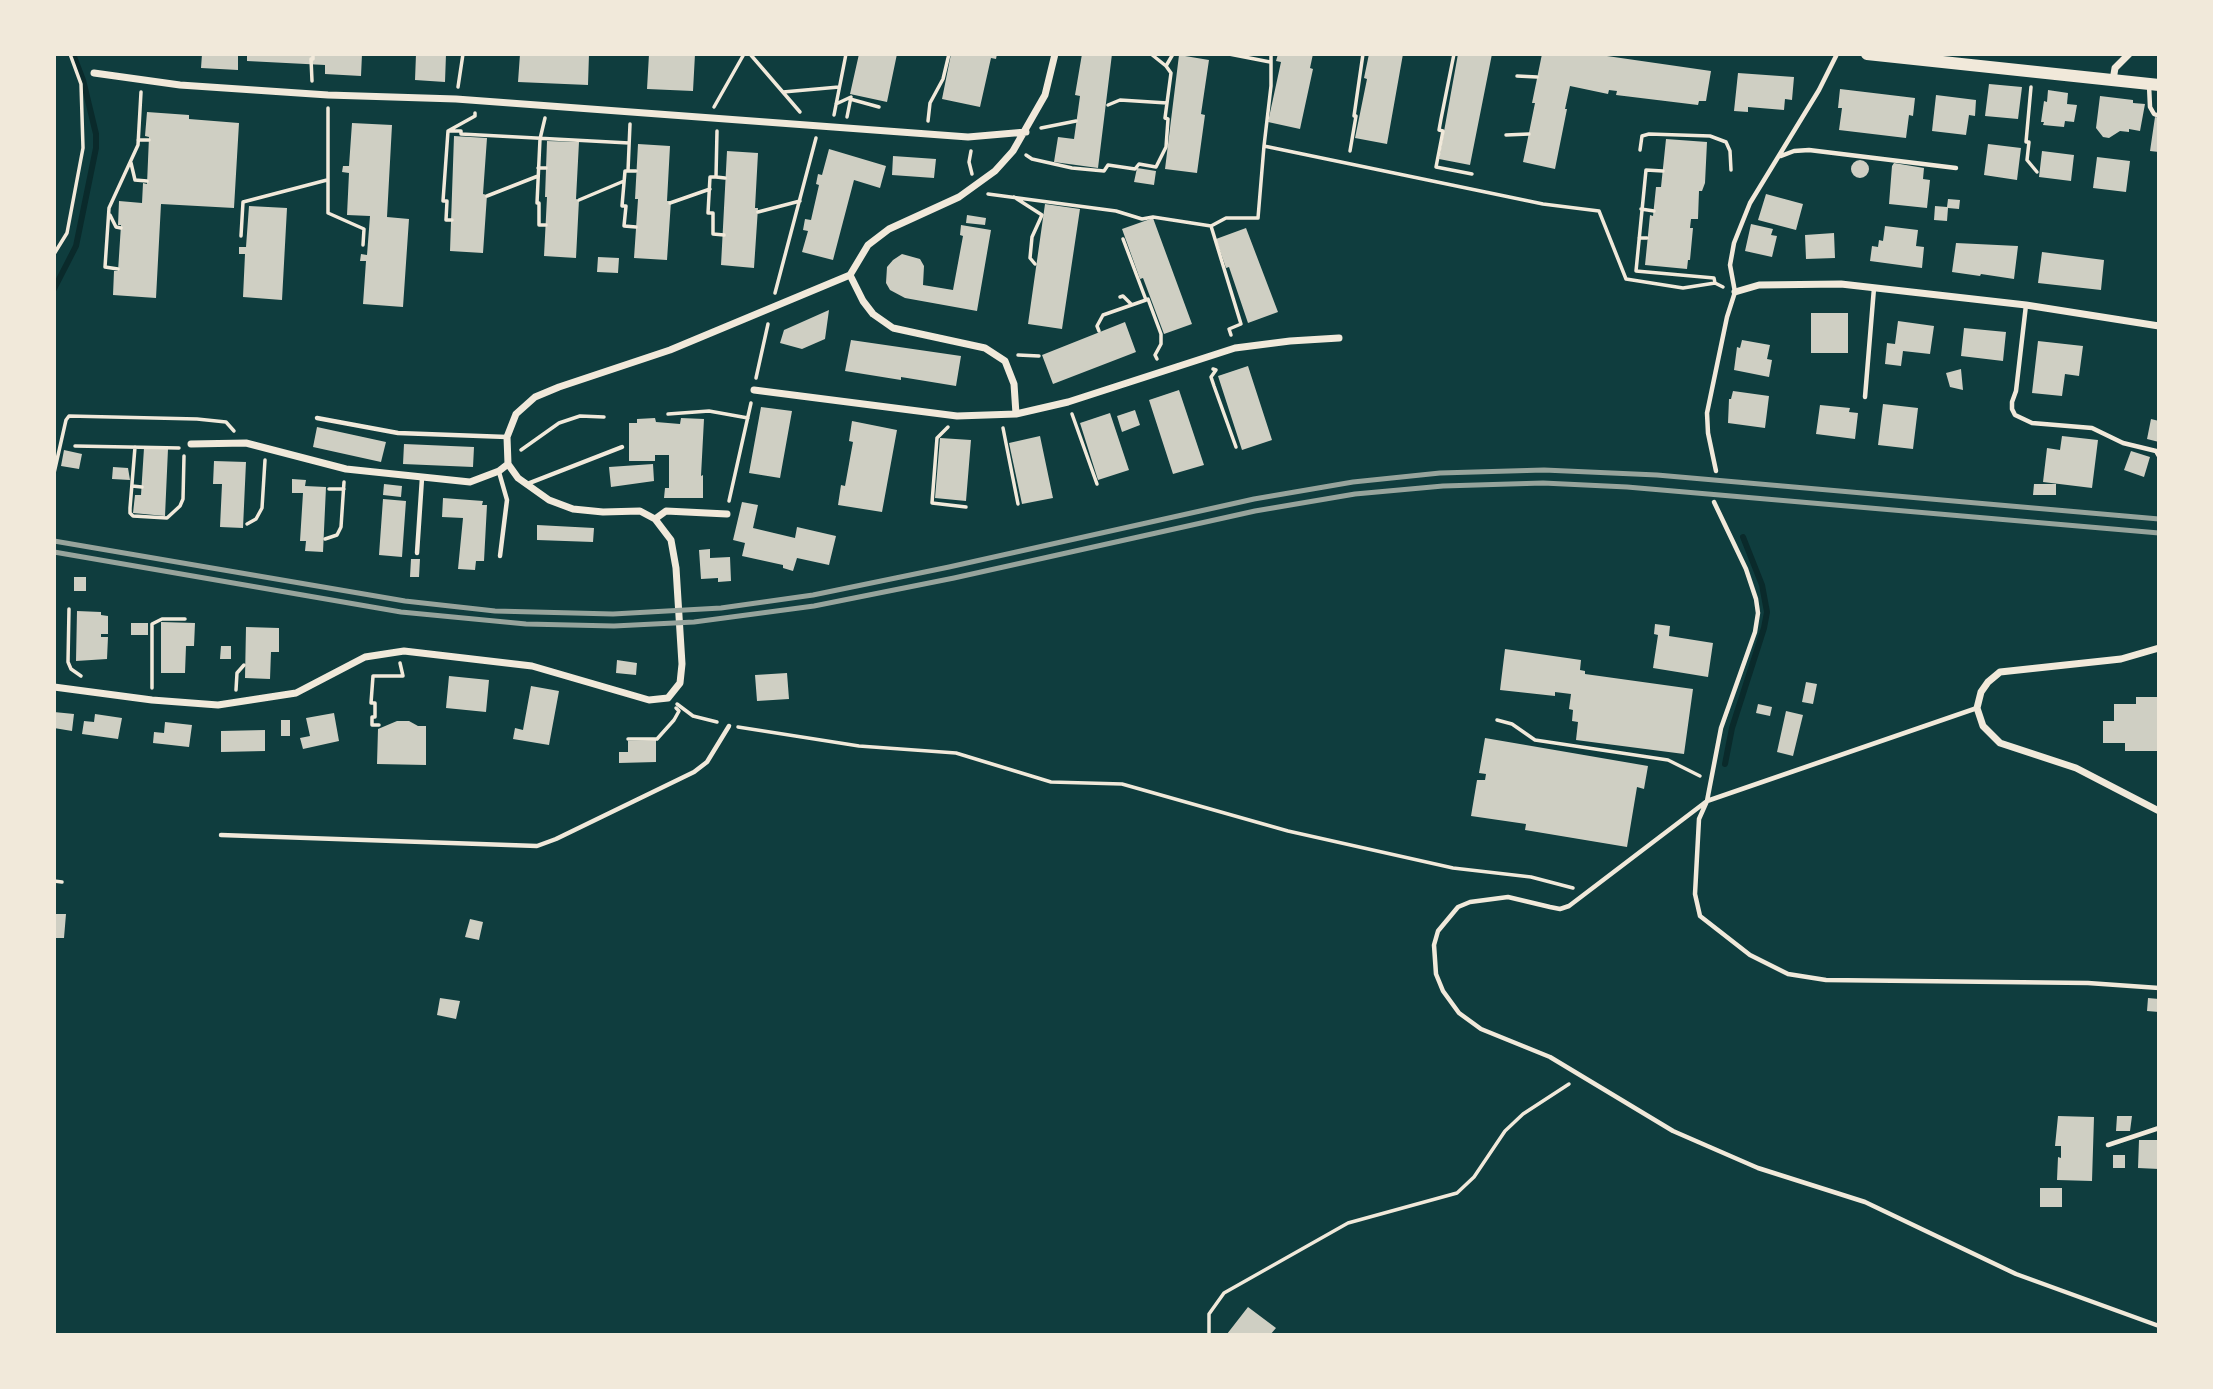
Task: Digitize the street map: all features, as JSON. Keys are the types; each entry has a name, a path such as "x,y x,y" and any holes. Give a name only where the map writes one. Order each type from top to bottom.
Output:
{"main road":[{"path":"1867,54 2154,85"}],"street":[{"path":"54,687 152,700 218,705 296,694 365,657 404,651 532,666 649,700 668,698 680,683 682,664 676,568 671,540 655,519 640,511 573,509 549,500 526,484 508,464 507,437 516,414 536,397 559,387 670,350 850,275 868,246 889,229 959,197 995,171 1026,132 1045,95 1055,54"},
{"path":"2113,80 2115,68 2129,54"},
{"path":"94,73 180,85 328,95 475,100 958,136 1026,132"},
{"path":"850,275 873,314 894,328 985,348 1005,361 1014,384 1016,414"},
{"path":"1735,292 1759,285 1800,283 1874,287 2026,305 2159,326"},
{"path":"754,390 960,415 1016,414 1068,402 1235,348 1339,338"},
{"path":"191,444 246,443 346,469 470,482 499,471 508,464"},
{"path":"655,519 666,510 726,514"},
{"path":"2159,648 2121,659 2000,672 1981,692 1978,708 1983,726 2000,743 2076,768 2159,811"}],"lane":[{"path":"1716,471 1707,413 1727,317 1735,292 1730,265 1739,225 1750,202 1819,90 1837,54"},
{"path":"2154,85 2150,107 2154,114 2159,116"},
{"path":"1780,156 1794,151 1810,150 1956,168"},
{"path":"1865,397 1874,287"},
{"path":"2026,305 2016,391 2012,402 2015,415 2032,423 2092,428 2123,443 2156,451 2159,456"},
{"path":"317,418 398,433 507,437"},
{"path":"526,484 622,447"},
{"path":"499,471 507,500 500,556"},
{"path":"416,553 422,477"},
{"path":"1714,502 1746,569 1758,613 1755,632 1721,728 1707,801 1699,819 1695,894 1700,916 1750,955 1788,974 1826,980 2088,983 2159,988"},
{"path":"1978,708 1707,801 1588,892 1560,908 1508,897 1470,902 1458,907 1438,932 1434,945 1436,974 1443,991 1459,1013 1481,1029 1550,1057 1673,1131 1758,1168 1865,1202 2016,1274 2159,1326"},
{"path":"220,835 537,846 694,772 707,762 729,726"},
{"path":"2108,1145 2159,1128"}],"path":[{"path":"54,254 67,233 83,148 81,84 70,54"},
{"path":"312,94 313,54"},
{"path":"456,99 463,54"},
{"path":"708,118 744,54"},
{"path":"750,54 811,124"},
{"path":"831,127 846,54"},
{"path":"927,134 929,103 943,79 949,54"},
{"path":"1016,147 1032,159 1072,168 1104,171 1108,165 1135,169 1139,164 1156,167 1166,147 1168,119 1165,118 1171,73 1152,54"},
{"path":"1166,66 1173,54"},
{"path":"1229,54 1270,62"},
{"path":"958,136 970,148 970,170 981,193 1116,211 1142,219 1153,217 1211,226 1226,218 1258,218 1271,86 1271,54"},
{"path":"1350,151 1363,54"},
{"path":"1454,54 1440,130 1444,131 1436,167 1472,174"},
{"path":"1517,76 1537,77"},
{"path":"118,269 105,267 109,212 138,139 141,80"},
{"path":"783,92 839,87"},
{"path":"2031,89 2027,160 2037,173"},
{"path":"328,95 328,213 364,229 363,245"},
{"path":"836,104 851,97 850,99 879,107"},
{"path":"844,128 850,99"},
{"path":"448,131 475,116 475,100"},
{"path":"1108,105 1120,100 1167,103"},
{"path":"546,225 539,225 538,168 540,139 547,106"},
{"path":"628,171 631,112"},
{"path":"716,177 718,118"},
{"path":"1026,132 1076,121"},
{"path":"448,131 461,131 461,134 629,143"},
{"path":"448,131 443,201 447,201 446,220 453,220"},
{"path":"1506,135 1529,134"},
{"path":"1640,150 1642,136 1649,134 1710,136 1726,142 1730,151 1731,170"},
{"path":"138,139 149,140"},
{"path":"1264,146 1543,204 1599,211 1626,279 1683,288 1715,283 1735,292"},
{"path":"130,162 135,180 146,181"},
{"path":"446,163 453,164"},
{"path":"538,168 546,168"},
{"path":"1663,171 1646,170 1636,271 1714,278 1715,283"},
{"path":"636,171 625,171 622,206 626,206 624,226 636,227"},
{"path":"487,197 538,176"},
{"path":"724,178 710,177 708,213 713,213 713,234 724,234"},
{"path":"241,236 243,202 327,180"},
{"path":"579,201 624,181"},
{"path":"670,203 710,189"},
{"path":"1012,196 1042,215 1032,237 1030,258 1035,264"},
{"path":"758,212 800,201"},
{"path":"1641,209 1654,211"},
{"path":"109,212 116,228 121,228"},
{"path":"1211,226 1241,324 1229,329 1235,348"},
{"path":"1639,238 1647,238"},
{"path":"1123,239 1146,300"},
{"path":"1120,297 1123,296 1132,305"},
{"path":"1099,331 1097,326 1103,315 1149,299 1161,334 1161,344 1155,355 1161,371"},
{"path":"1005,361 1010,355 1039,356"},
{"path":"1203,359 1204,366 1216,370 1211,377 1236,447"},
{"path":"1214,386 1220,384"},
{"path":"1068,402 1097,484"},
{"path":"668,414 709,411 748,418"},
{"path":"960,415 937,438 932,503 966,507"},
{"path":"54,473 69,416 226,422 246,443"},
{"path":"508,464 534,439 559,423 580,416 604,416"},
{"path":"1003,428 1018,504"},
{"path":"75,446 135,447 185,448 183,499 180,506 167,517 133,516 130,513 135,447"},
{"path":"247,524 256,519 262,508 265,447"},
{"path":"326,539 337,534 341,527 346,469"},
{"path":"132,486 142,487"},
{"path":"328,489 344,489"},
{"path":"69,609 68,662 71,669 88,680 87,691"},
{"path":"152,700 152,624 162,619 185,620"},
{"path":"379,725 372,725 372,717 375,717 375,703 371,703 373,676 403,676 397,652"},
{"path":"236,702 236,678 244,665"},
{"path":"668,698 693,716 729,726 859,746 956,753 1051,782 1122,784 1288,831 1453,868 1531,877 1588,892"},
{"path":"628,739 657,739 663,735 679,711 668,698"},
{"path":"1497,720 1513,724 1535,740 1668,760 1710,783"},
{"path":"54,881 62,882"},
{"path":"1209,1335 1209,1314 1224,1293 1348,1223 1457,1193 1474,1177 1505,1131 1523,1114 1583,1075"}],"building":[{"path":"202,54 238,54 238,70 201,68"},
{"path":"247,54 362,54 361,76 325,74 325,65 247,61"},
{"path":"416,54 446,54 445,82 415,80"},
{"path":"520,54 589,54 588,85 518,82"},
{"path":"649,54 695,54 693,91 647,89"},
{"path":"859,54 897,54 887,102 850,94"},
{"path":"951,54 997,54 996,59 991,58 980,107 942,99"},
{"path":"1082,54 1112,54 1098,168 1054,162 1058,137 1074,139 1080,96 1075,95"},
{"path":"1278,54 1313,54 1310,68 1313,69 1300,129 1268,122 1281,62 1276,61"},
{"path":"1369,54 1403,54 1387,144 1355,138 1367,79 1364,78"},
{"path":"1458,54 1492,54 1470,165 1439,159"},
{"path":"1542,54 1593,54 1711,71 1706,101 1699,101 1698,105 1616,95 1617,91 1609,90 1608,94 1570,86 1555,169 1523,162"},
{"path":"1179,55 1209,60 1201,114 1205,115 1197,173 1165,169"},
{"path":"1738,73 1794,77 1792,100 1785,99 1784,110 1748,107 1748,112 1734,111"},
{"path":"1989,84 2022,87 2018,119 1985,116"},
{"path":"1840,89 1915,98 1913,116 1909,115 1906,138 1839,130 1842,108 1838,108"},
{"path":"2048,90 2068,93 2067,104 2077,105 2074,122 2065,121 2064,127 2043,125 2044,122 2041,122 2044,101 2047,102"},
{"path":"1936,95 1976,100 1975,116 1969,115 1966,135 1932,131"},
{"path":"2100,96 2145,104 2140,131 2129,129 2129,132 2120,131 2109,138 2103,137 2096,128"},
{"path":"147,112 239,123 234,208 161,204 156,298 113,295 114,271 118,271 121,225 118,225 119,201 142,203 143,183 147,184"},
{"path":"2155,117 2159,118 2159,152 2150,151"},
{"path":"352,123 392,125 387,217 409,219 403,307 363,304 366,261 360,261 361,254 367,255 370,216 347,215 349,173 342,172 343,166 349,166"},
{"path":"454,136 487,138 483,253 450,251"},
{"path":"1666,139 1707,142 1705,183 1702,191 1699,191 1698,219 1691,219 1690,228 1693,228 1687,269 1645,265 1650,215 1653,216 1656,187 1661,187"},
{"path":"547,141 579,142 576,258 544,256"},
{"path":"638,144 670,146 667,201 671,201 667,260 634,258"},
{"path":"1988,144 2021,148 2017,180 1984,175"},
{"path":"829,149 886,166 880,188 854,180 833,260 802,252 808,231 803,230 805,219 811,220 819,185 816,184 818,174 822,175"},
{"path":"727,151 758,153 754,268 721,265"},
{"path":"2042,151 2074,155 2071,181 2039,177"},
{"path":"893,156 936,159 934,178 892,175"},
{"path":"2097,157 2130,161 2126,192 2093,188"},
{"path":"1856,160 1864,160 1869,169 1867,176 1856,178 1851,173 1851,165"},
{"path":"1894,163 1924,168 1923,179 1930,180 1927,208 1889,204"},
{"path":"1137,168 1156,171 1154,185 1134,182"},
{"path":"1766,194 1803,204 1796,230 1758,220"},
{"path":"1948,199 1960,200 1959,209 1948,208 1947,221 1934,220 1935,206 1947,207"},
{"path":"1045,204 1080,209 1062,329 1028,324"},
{"path":"249,206 287,208 282,300 243,297 245,254 239,254 239,247 246,247"},
{"path":"967,215 986,218 985,225 966,223"},
{"path":"1153,218 1192,324 1164,334 1122,229"},
{"path":"1751,224 1773,229 1771,235 1777,236 1772,257 1745,251"},
{"path":"961,225 991,230 977,311 905,298 890,290 886,283 887,267 902,254 920,259 924,266 923,285 953,290 963,236 960,235"},
{"path":"1885,226 1918,230 1916,246 1924,247 1922,268 1870,261 1872,246 1878,247 1879,240 1883,241"},
{"path":"1246,228 1278,312 1248,323 1229,267 1226,268 1216,239"},
{"path":"1834,233 1835,258 1806,259 1805,235"},
{"path":"1956,243 2018,246 2014,279 1952,272"},
{"path":"2042,252 2104,260 2101,290 2038,283"},
{"path":"598,257 619,258 618,273 597,272"},
{"path":"829,310 825,339 802,349 780,343 784,330"},
{"path":"1811,313 1848,313 1848,353 1811,353"},
{"path":"1898,321 1934,326 1930,354 1903,351 1901,366 1885,364 1887,343 1895,344"},
{"path":"1125,322 1136,352 1053,384 1042,355"},
{"path":"1964,328 2006,332 2003,361 1961,356"},
{"path":"851,340 961,356 956,386 845,371"},
{"path":"1742,340 1770,345 1767,359 1772,360 1769,377 1734,370 1737,347 1740,348"},
{"path":"2038,341 2083,346 2079,376 2065,374 2062,396 2032,393"},
{"path":"1248,366 1272,440 1242,450 1218,376"},
{"path":"1961,369 1963,390 1950,387 1946,373"},
{"path":"1179,390 1204,465 1173,474 1149,400"},
{"path":"1733,391 1769,396 1765,428 1728,423 1729,399"},
{"path":"1883,404 1918,408 1913,449 1878,445"},
{"path":"1820,405 1850,408 1849,412 1858,413 1855,439 1816,434"},
{"path":"761,407 792,411 780,478 749,473"},
{"path":"1135,410 1140,425 1122,432 1117,416"},
{"path":"1110,413 1129,470 1098,480 1080,423"},
{"path":"655,418 656,422 680,424 681,418 704,419 701,476 703,475 703,498 664,498 665,488 669,488 669,455 655,455 655,461 629,461 629,423 637,423 637,419"},
{"path":"2151,419 2159,421 2159,442 2147,439"},
{"path":"852,421 897,430 882,512 838,505 841,485 845,486 853,442 849,441"},
{"path":"317,427 386,442 381,462 313,447"},
{"path":"1040,436 1053,498 1022,504 1009,443"},
{"path":"2062,436 2098,440 2092,488 2043,482 2047,448 2060,450"},
{"path":"940,438 971,440 966,501 935,498"},
{"path":"404,444 474,447 473,467 403,464"},
{"path":"144,448 168,449 165,516 133,513 135,495 141,495"},
{"path":"64,450 82,454 79,469 61,466"},
{"path":"2131,451 2150,457 2144,477 2124,470"},
{"path":"214,461 246,462 243,528 220,527 222,484 213,484"},
{"path":"653,464 654,481 611,487 609,467"},
{"path":"113,467 128,468 130,480 112,479"},
{"path":"292,479 306,480 305,486 326,487 323,552 305,551 306,541 300,541 303,493 292,493"},
{"path":"384,484 402,486 401,497 383,495"},
{"path":"2034,484 2056,484 2056,495 2033,495"},
{"path":"443,498 483,501 482,505 487,505 484,561 476,561 475,570 458,569 463,518 442,517"},
{"path":"383,499 406,501 402,557 379,555"},
{"path":"742,502 758,505 753,528 795,538 797,527 836,536 829,565 797,558 793,571 783,568 783,565 742,556 745,543 733,540"},
{"path":"537,525 594,528 593,542 537,540"},
{"path":"710,549 710,558 730,557 731,581 718,582 718,578 701,579 699,550"},
{"path":"411,559 420,559 419,577 410,577"},
{"path":"74,577 86,577 86,591 74,591"},
{"path":"77,611 101,612 101,615 108,616 108,634 101,634 101,637 108,637 107,659 76,661"},
{"path":"161,622 195,623 194,646 186,646 185,673 161,673"},
{"path":"131,623 148,623 148,635 131,635"},
{"path":"1655,624 1670,626 1669,636 1713,643 1708,677 1653,668 1658,635 1654,634"},
{"path":"246,627 279,628 279,652 271,652 270,679 245,678"},
{"path":"221,646 231,646 231,659 220,659"},
{"path":"1505,649 1581,660 1580,670 1585,671 1585,674 1693,689 1684,754 1576,740 1578,722 1572,721 1573,710 1569,709 1571,694 1555,692 1555,696 1500,690"},
{"path":"617,660 637,663 636,675 616,673"},
{"path":"787,673 789,699 757,701 755,675"},
{"path":"449,676 489,680 486,712 446,708"},
{"path":"1806,682 1817,684 1813,704 1802,702"},
{"path":"531,686 559,691 549,745 513,739 515,728 523,730"},
{"path":"2136,697 2159,697 2159,751 2125,751 2125,743 2103,743 2103,721 2114,721 2114,704 2136,704"},
{"path":"1758,704 1772,707 1770,716 1756,713"},
{"path":"1786,711 1803,715 1793,756 1777,752"},
{"path":"54,712 74,714 72,731 54,728"},
{"path":"334,713 339,741 303,749 300,738 310,736 306,718"},
{"path":"95,714 122,718 118,739 82,734 84,721 94,722"},
{"path":"281,720 290,720 290,736 281,736"},
{"path":"397,721 426,726 426,765 377,764 378,729"},
{"path":"165,722 192,725 189,747 153,743 154,732 164,733"},
{"path":"265,730 265,751 221,752 221,731"},
{"path":"1485,738 1648,766 1644,789 1637,787 1627,847 1525,830 1526,824 1471,816 1477,780 1485,780 1486,774 1479,773"},
{"path":"656,740 656,762 619,763 619,752 628,752 628,741"},
{"path":"54,914 66,914 64,938 54,938"},
{"path":"470,919 483,922 479,940 465,937"},
{"path":"440,998 460,1001 456,1019 437,1015"},
{"path":"2148,998 2159,999 2159,1012 2147,1011"},
{"path":"2058,1116 2094,1117 2092,1181 2057,1180 2058,1157 2061,1158 2061,1146 2055,1146"},
{"path":"2117,1116 2132,1116 2130,1131 2116,1131"},
{"path":"2139,1140 2159,1140 2159,1169 2138,1168"},
{"path":"2113,1155 2125,1155 2125,1168 2113,1168"},
{"path":"2040,1188 2062,1188 2062,1207 2040,1207"},
{"path":"1248,1307 1276,1328 1270,1335 1227,1334"}],"waterway":[{"path":"54,289 76,246 96,148 96,134 83,80 73,54"},
{"path":"1725,764 1732,728 1767,612 1762,585 1743,537"}],"railway":[{"path":"54,541 405,601 495,611 613,614 721,608 813,595 1254,499 1353,482 1440,473 1544,470 1657,475 2159,519"},
{"path":"54,552 401,612 526,624 614,626 694,622 814,606 954,578 1255,511 1355,494 1443,486 1543,483 1627,487 2159,533"}]}
